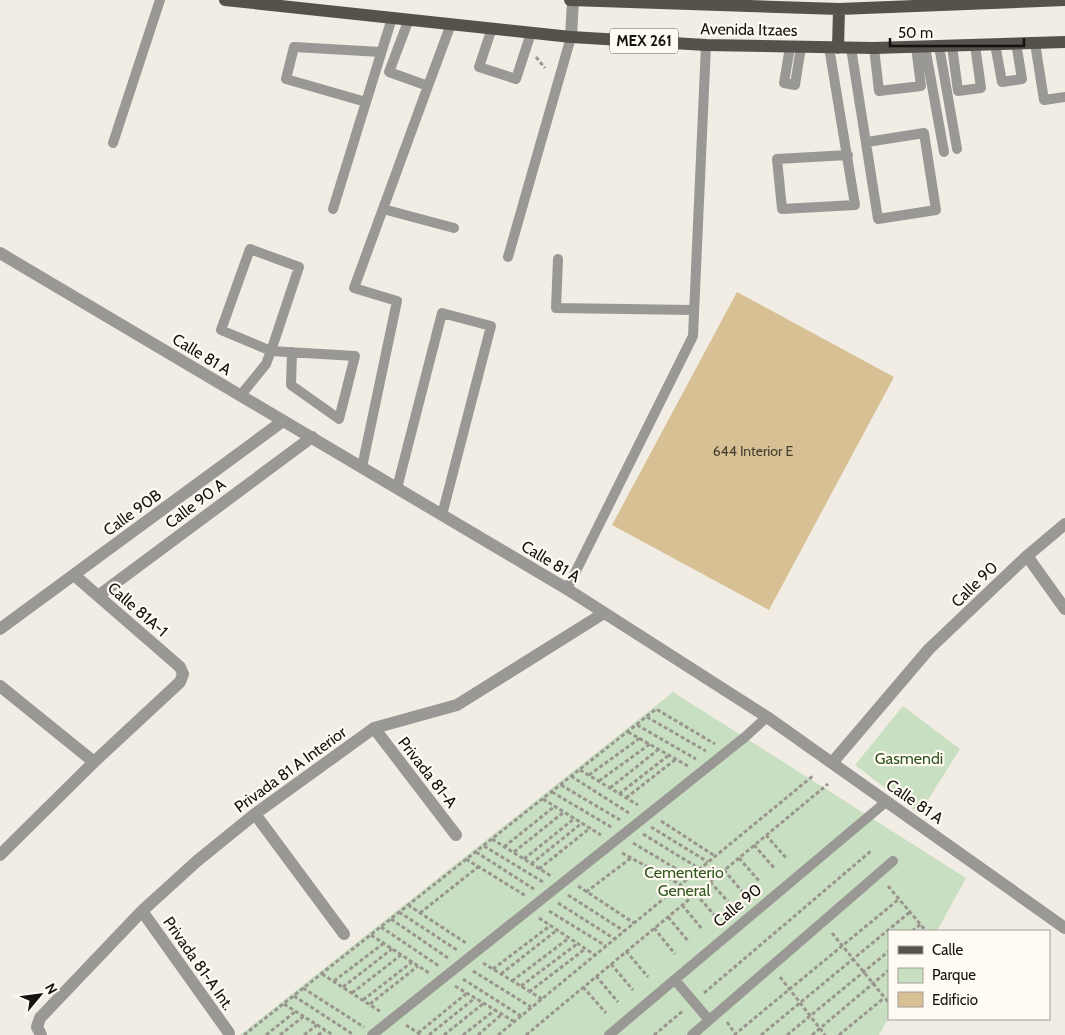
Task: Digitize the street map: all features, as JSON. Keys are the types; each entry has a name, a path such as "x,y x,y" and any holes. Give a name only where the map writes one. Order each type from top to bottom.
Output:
{"main road":[{"name":"Avenida Itzaes","path":"225,0 571,37 706,45 874,48 1065,42"},
{"name":"Avenida Itzaes","path":"572,0 753,3 839,8 913,3 1065,0"},
{"path":"834,48 839,8"}],"street":[{"path":"571,37 572,0"},
{"name":"Calle 81 A","path":"0,253 283,422 312,437 567,588 767,717 1065,928"},
{"name":"Calle 90B","path":"0,629 283,422"},
{"name":"Calle 90 A","path":"98,596 312,437"},
{"name":"Calle 90","path":"832,763 929,649 1027,556 1065,524"},
{"path":"1027,556 1065,608"},
{"name":"Calle 81A-1","path":"74,575 180,667 182,674 180,682 94,762"},
{"name":"Privada 81 A Interior","path":"41,1035 38,1027 40,1018 142,911 197,861 255,814 374,728 458,705 604,613"},
{"path":"0,686 94,762 1,853"},
{"name":"Privada 81-A","path":"374,728 456,835"},
{"path":"255,814 344,934"},
{"name":"Privada 81-A Int.","path":"142,911 229,1033"}],"lane":[{"path":"113,143 160,0"},
{"path":"333,209 392,18"},
{"path":"408,19 389,72 428,86"},
{"path":"362,467 397,301 354,288 451,24"},
{"path":"492,28 479,67 516,79 531,32"},
{"path":"508,257 571,37"},
{"path":"996,44 1002,82 1022,79 1016,43"},
{"path":"1035,43 1044,100 1065,97"},
{"path":"567,588 693,336 706,45"},
{"path":"945,46 958,91 981,88 975,45"},
{"path":"366,102 286,79 294,46 381,52"},
{"path":"945,46 957,149"},
{"path":"874,48 880,91 921,86 920,47"},
{"path":"920,47 944,152"},
{"path":"834,48 856,205 782,209 777,159 848,155"},
{"path":"851,48 878,219 936,210 924,134 866,142"},
{"path":"383,209 454,228"},
{"path":"240,396 266,364 271,351 300,267 250,249 221,330 271,351 292,352 355,356 339,419 291,385 292,352"},
{"path":"558,258 556,308 694,310"},
{"path":"397,488 442,313 491,326 442,515"},
{"path":"372,1035 745,738 767,717"},
{"name":"Calle 90","path":"610,1035 887,801"},
{"path":"692,1035 894,861"},
{"path":"675,980 709,1020"}],"path":[{"path":"532,53 545,68"},
{"path":"244,1035 656,709 716,744"},
{"path":"646,717 707,751"},
{"path":"637,725 697,759"},
{"path":"628,732 688,766"},
{"path":"589,775 640,738"},
{"path":"599,781 650,744"},
{"path":"610,788 659,749"},
{"path":"619,794 669,754"},
{"path":"626,798 676,759"},
{"path":"580,770 639,806"},
{"path":"498,1035 814,775"},
{"path":"571,776 629,813"},
{"path":"561,784 620,820"},
{"path":"526,1035 828,784"},
{"path":"552,792 611,828"},
{"path":"543,799 602,835"},
{"path":"504,847 555,806"},
{"path":"514,852 564,812"},
{"path":"524,859 575,818"},
{"path":"660,820 715,856"},
{"path":"531,864 582,823"},
{"path":"651,827 708,862"},
{"path":"539,868 590,828"},
{"path":"643,834 700,870"},
{"path":"766,835 787,859"},
{"path":"492,839 551,876"},
{"path":"632,842 690,877"},
{"path":"754,845 775,870"},
{"path":"484,846 543,882"},
{"path":"654,1035 871,851"},
{"path":"476,852 535,889"},
{"path":"620,852 681,885"},
{"path":"586,892 631,858"},
{"path":"739,858 760,882"},
{"path":"466,860 526,896"},
{"path":"420,913 478,867"},
{"path":"724,870 745,895"},
{"path":"710,882 732,906"},
{"path":"577,886 634,923"},
{"path":"888,886 925,930"},
{"path":"696,894 717,918"},
{"path":"567,895 624,931"},
{"path":"726,1021 736,1035 899,899"},
{"path":"558,902 614,939"},
{"path":"408,905 467,944"},
{"path":"682,905 703,930"},
{"path":"548,910 606,946"},
{"path":"399,912 458,951"},
{"path":"888,930 910,912"},
{"path":"668,917 689,942"},
{"path":"539,918 595,955"},
{"path":"391,920 449,958"},
{"path":"913,930 920,924"},
{"path":"493,969 551,925"},
{"path":"381,927 440,966"},
{"path":"654,928 675,954"},
{"path":"500,974 558,930"},
{"path":"761,1035 888,930"},
{"path":"832,933 888,1002"},
{"path":"371,935 430,974"},
{"path":"512,981 569,938"},
{"path":"334,981 384,944"},
{"path":"521,986 577,944"},
{"path":"343,987 392,949"},
{"path":"529,992 586,949"},
{"path":"626,952 648,977"},
{"path":"787,1035 888,952"},
{"path":"352,993 402,955"},
{"path":"363,1000 412,962"},
{"path":"482,962 542,999"},
{"path":"611,964 633,990"},
{"path":"370,1004 418,966"},
{"path":"473,970 531,1008"},
{"path":"812,1035 888,971"},
{"path":"322,974 382,1012"},
{"path":"596,976 618,1002"},
{"path":"779,976 825,1035"},
{"path":"462,978 522,1016"},
{"path":"453,986 514,1022"},
{"path":"583,987 606,1013"},
{"path":"303,988 364,1027"},
{"path":"405,1024 419,1034 467,993"},
{"path":"294,996 354,1035"},
{"path":"429,1035 475,998"},
{"path":"839,1035 884,998"},
{"path":"444,1035 484,1003"},
{"path":"284,1004 333,1035"},
{"path":"463,1035 495,1010"},
{"path":"266,1035 296,1011"},
{"path":"478,1035 502,1014"},
{"path":"280,1035 304,1016"},
{"path":"304,1035 317,1025"},
{"path":"318,1035 325,1030"}],"green space":[{"name":"Cementerio General","path":"673,692 966,878 938,930 888,930 888,1019 879,1035 240,1035"},
{"name":"Gasmendi","path":"903,706 960,749 919,814 855,765"}],"building":[{"path":"737,292 894,377 769,610 612,525"}]}
